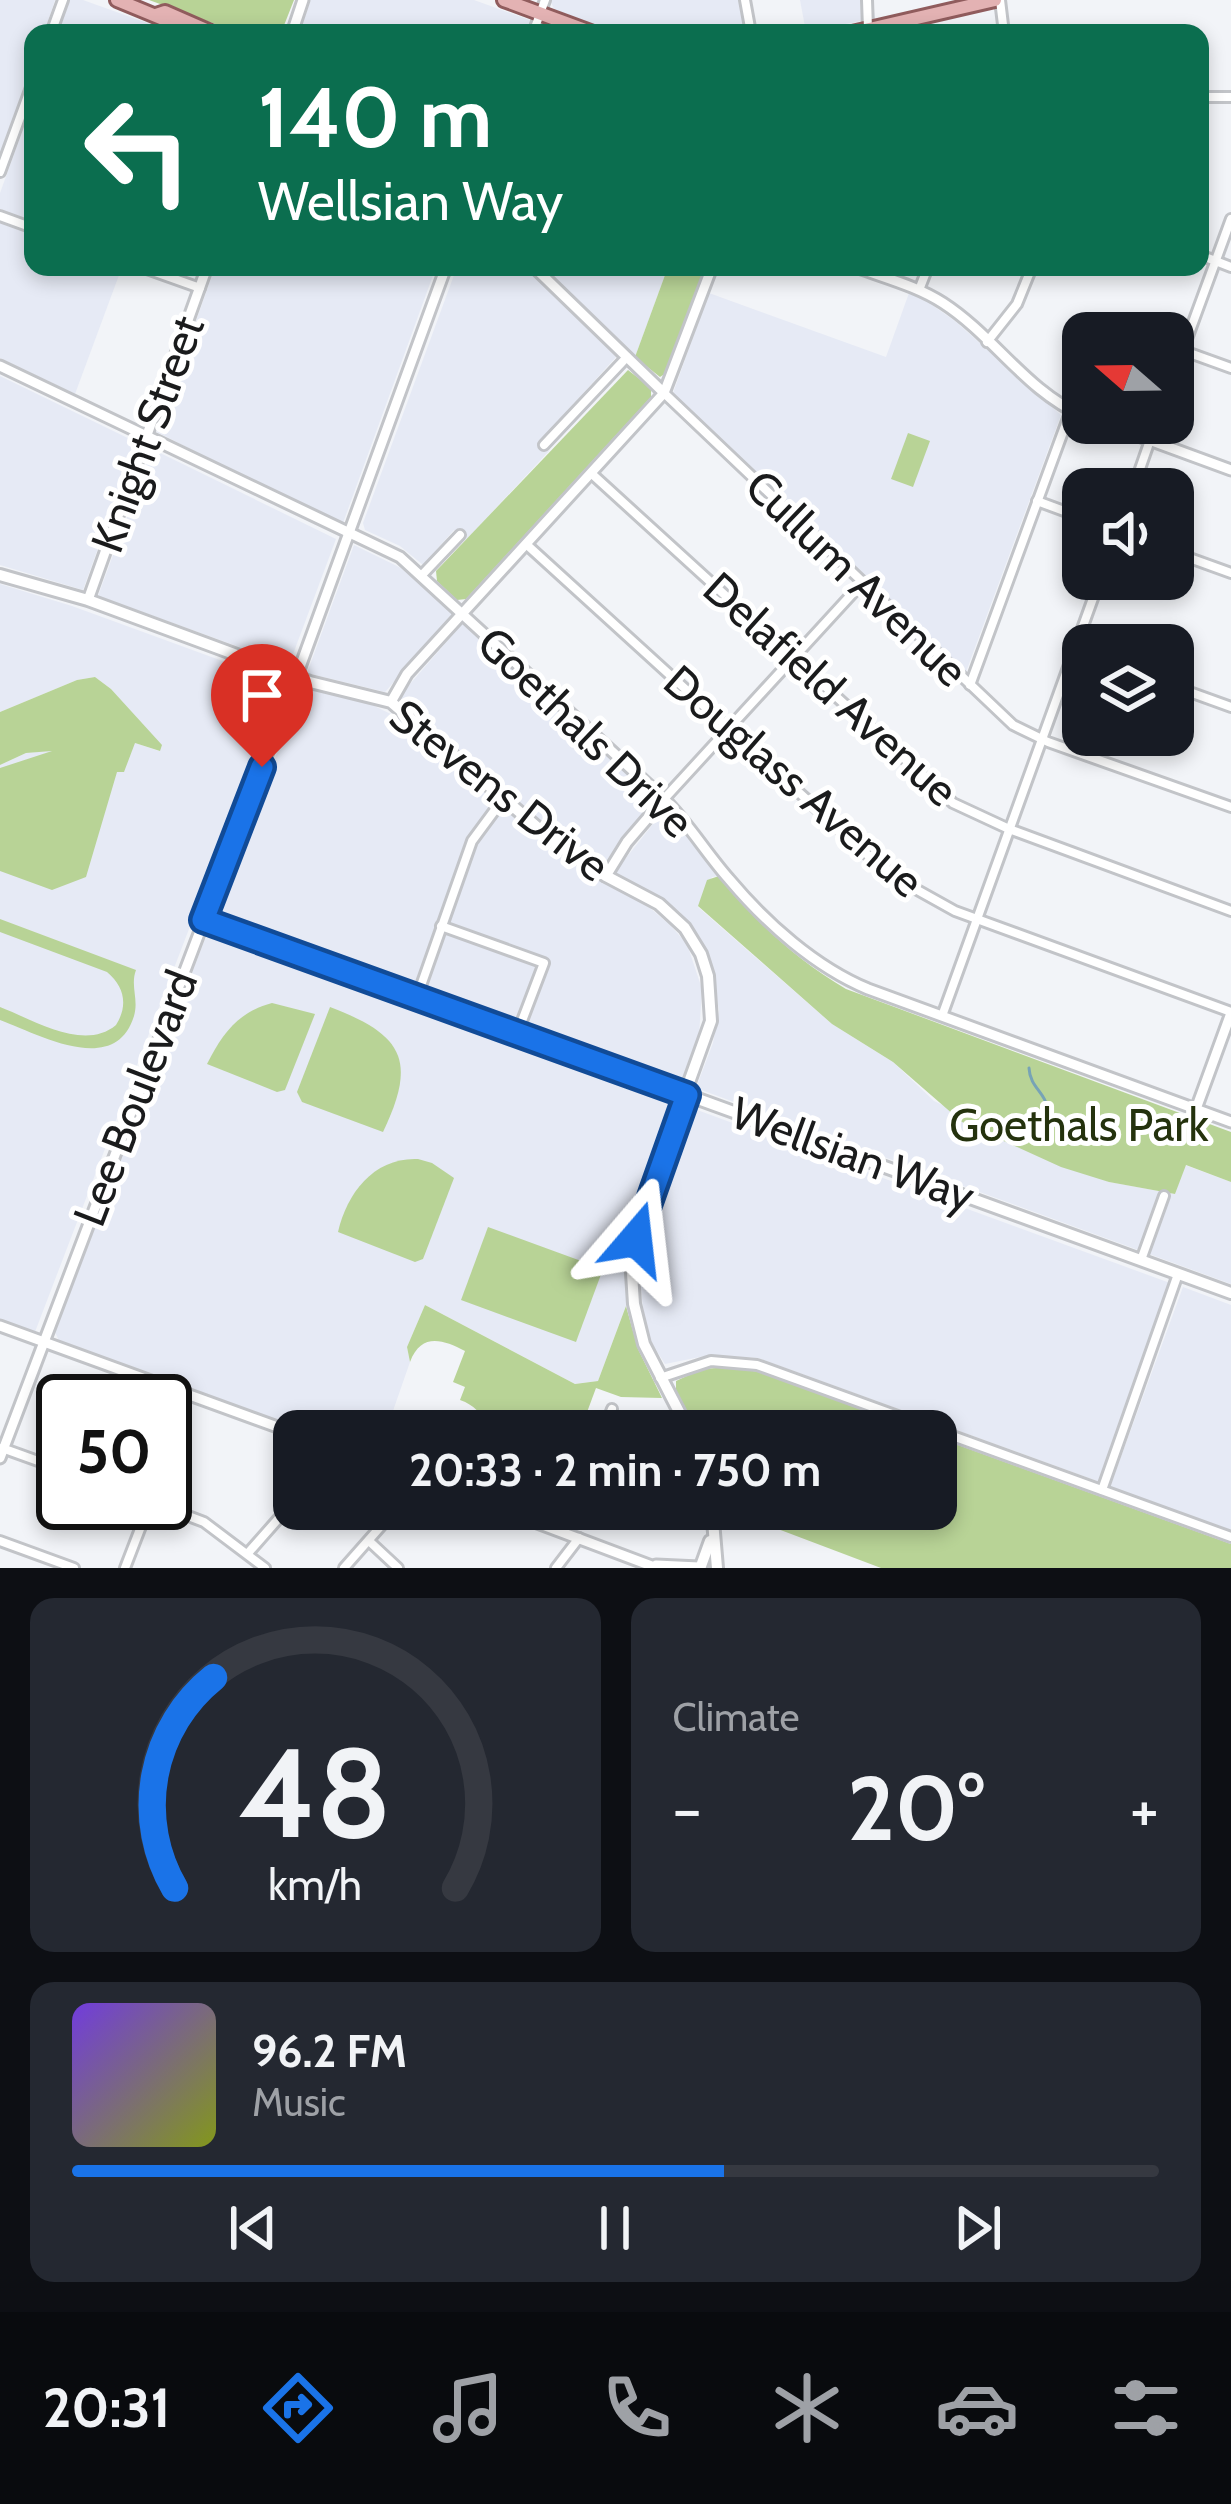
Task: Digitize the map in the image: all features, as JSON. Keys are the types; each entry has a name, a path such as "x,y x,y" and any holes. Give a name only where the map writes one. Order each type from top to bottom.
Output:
{"main road":[{"path":"117,0 170,24"},
{"path":"504,0 543,7 576,24"},
{"path":"890,24 998,0"},
{"path":"156,15 165,12 194,24"},
{"name":"Stevens Drive","path":"0,574 88,600 296,678 391,702 551,839 667,910 691,936 705,965 711,1021 645,1205 633,1262 638,1325 677,1410"},
{"name":"Wellsian Way","path":"687,1095 1231,1293"},
{"path":"705,1567 711,1530"}],"street":[{"path":"0,172 24,107"},
{"path":"1194,312 1231,219"},
{"path":"1209,258 1231,267"},
{"path":"166,276 200,288"},
{"name":"Knight Street","path":"88,600 204,276"},
{"name":"Lee Boulevard","path":"1,1451 296,678 443,276"},
{"name":"Cullum Avenue","path":"543,276 1013,725 1231,807"},
{"path":"391,702 407,674 664,393 709,276"},
{"path":"881,276 947,305 1062,404"},
{"path":"919,290 924,276"},
{"path":"987,342 1017,304 1028,276"},
{"path":"1194,354 1231,368"},
{"path":"544,446 627,357"},
{"name":"Goethals Drive","path":"0,366 391,552 422,575 664,799 694,830 730,880 818,962 851,982 1231,1122"},
{"path":"969,686 1062,433"},
{"path":"1161,444 1231,470"},
{"name":"Delafield Avenue","path":"592,474 953,802 1009,829 1231,911"},
{"path":"1036,501 1062,510"},
{"path":"422,575 460,535"},
{"name":"Douglass Avenue","path":"526,544 885,870 935,902 976,919 1231,1013"},
{"path":"1194,560 1231,573"},
{"path":"607,876 627,842 664,799 862,583"},
{"path":"942,1016 1062,690"},
{"path":"1194,694 1231,707"},
{"path":"417,997 472,841 503,799"},
{"name":"Wellsian Way","path":"203,920 687,1095"},
{"path":"441,926 544,963 518,1034"},
{"path":"1196,1109 1231,1013"},
{"path":"1141,1260 1164,1196"},
{"path":"1102,1490 1178,1274"},
{"path":"0,1326 273,1425"},
{"path":"660,1378 704,1362 734,1360 757,1365 1231,1537"},
{"path":"1,1451 36,1462"},
{"path":"192,1518 265,1568"},
{"path":"248,1552 273,1524"},
{"path":"125,1568 141,1530"},
{"path":"344,1568 378,1530"},
{"path":"557,1530 652,1566 705,1567"},
{"path":"556,1568 579,1538"},
{"path":"0,1541 74,1568"},
{"path":"369,1541 398,1568"}],"shaded area":[{"path":"0,0 55,0 47,24 24,24 24,88 0,154"},
{"path":"70,0 83,0 150,24 61,24"},
{"path":"310,0 474,0 540,24 302,24"},
{"path":"550,0 741,0 745,24 593,24 554,9"},
{"path":"800,0 873,0 875,18 804,24"},
{"path":"24,127 24,218 0,209 0,193"},
{"path":"0,222 24,231 24,276 119,276 75,394 0,358"},
{"path":"212,276 433,276 343,523 334,523 157,432"},
{"path":"454,276 535,276 616,357 540,441 549,451 466,540 454,530 423,565 400,546 365,530 363,523"},
{"path":"551,276 665,276 635,357"},
{"path":"709,293 886,357 909,293 955,321 1061,415 966,672 959,671 673,393"},
{"path":"0,376 136,442 83,590 0,565"},
{"path":"152,449 336,539 289,665 98,596"},
{"path":"354,545 401,568 453,614 385,692 307,673"},
{"path":"0,584 283,683 35,1332 0,1319 0,765 26,753 135,743 159,751 157,741 95,677 0,712"},
{"path":"463,623 655,799 602,866 537,819 397,699"},
{"path":"302,688 364,701 399,718 556,854 650,908 670,925 687,944 702,989 699,1036 681,1083 215,914"},
{"path":"665,809 719,876 712,877 698,907 832,1024 893,1062 934,1101 1109,1182 1175,1194 1185,1165 1231,1182 1231,1284 696,1088 719,1010 709,955 680,912 614,873"},
{"path":"216,934 669,1102 671,1112 626,1246 626,1306 598,1381 575,1384 425,1305 407,1347 410,1362 393,1410 273,1410 273,1419 192,1390 192,1374 149,1374 59,1341 55,1332 205,939"},
{"path":"689,1107 1170,1283 1100,1482 957,1430 957,1410 901,1410 758,1358 710,1355 665,1364 651,1342 643,1309 643,1241"},
{"path":"1183,1287 1231,1305 1231,1530 1110,1487"}],"green space":[{"path":"149,0 294,0 285,24 215,24"},
{"path":"665,276 702,276 666,373 660,377 635,357"},
{"path":"628,370 651,388 651,397 466,599 457,600 437,581 436,571"},
{"path":"908,433 930,441 913,487 891,479"},
{"path":"95,677 162,745 160,751 135,743 124,772 117,772 86,877 52,890 0,871 0,768 52,751 26,753 0,765 0,712"},
{"name":"Goethals Park","path":"719,876 777,938 846,989 1231,1132 1231,1182 1186,1165 1175,1194 1109,1182 1061,1167 962,1122 893,1062 832,1024 698,906 707,880"},
{"path":"0,919 136,970 134,1016 124,1035 110,1045 74,1046 0,1020 0,1007 59,1031 89,1035 116,1025 123,1004 118,984 107,972 0,932"},
{"path":"272,1003 315,1014 285,1090 277,1092 207,1064 232,1026"},
{"path":"330,1007 374,1028 397,1053 399,1086 383,1132 302,1102 297,1092"},
{"path":"418,1159 454,1178 423,1259 415,1262 338,1232 348,1203 365,1180 389,1164"},
{"path":"488,1227 603,1269 576,1342 461,1300"},
{"path":"425,1305 575,1384 598,1381 626,1306 638,1349 662,1398 621,1397 596,1388 588,1410 476,1410 460,1400 465,1387 453,1382 465,1351 433,1341 420,1346 410,1362 407,1347"},
{"path":"702,1369 759,1372 863,1410 685,1410 676,1381"},
{"path":"957,1445 1231,1544 1231,1568 881,1568 781,1530 957,1530"}],"waterway":[{"path":"1029,1068 1047,1105 1041,1117 1052,1137"}],"route":[{"path":"262,767 203,920 687,1095 636,1239"}]}
